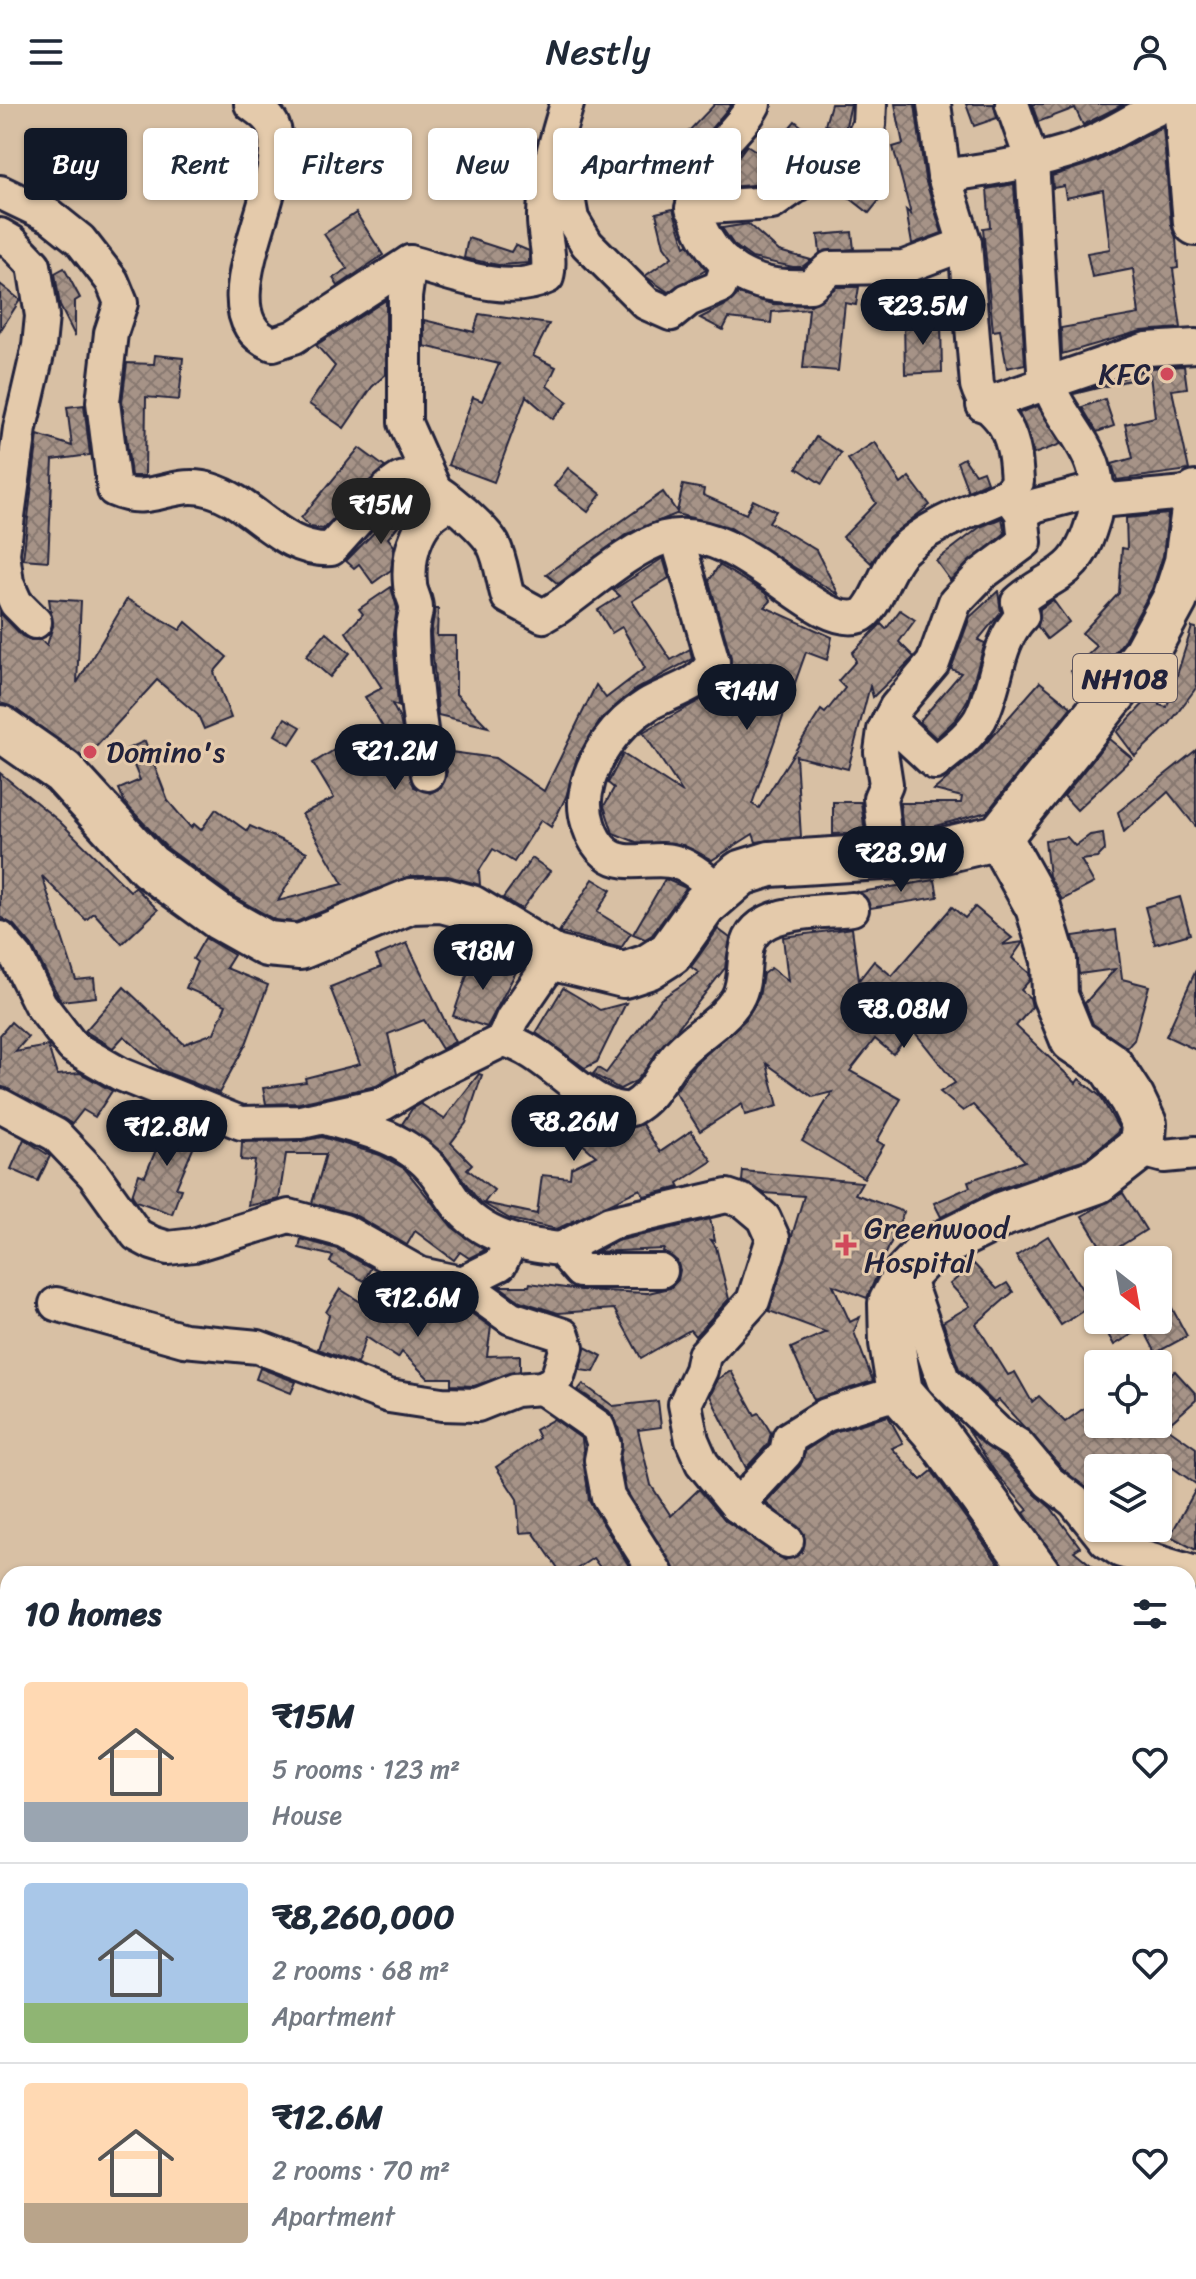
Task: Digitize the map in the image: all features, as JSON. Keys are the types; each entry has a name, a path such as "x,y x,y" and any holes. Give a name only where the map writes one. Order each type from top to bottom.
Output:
{"highway":[{"path":"1186,104 1196,223"},
{"name":"NH108","path":"999,837 1144,656 1175,599 1187,562 1195,508"},
{"path":"0,728 63,772 149,866 219,917 267,944 300,947 411,901 442,900 471,908 554,958 624,975 648,967 670,953 718,891 741,873 770,864 928,854 999,837 1038,907 1054,960 1055,996 1073,1040 1110,1065 1144,1124 1138,1149 1097,1181 1003,1214 928,1251 906,1274 891,1303 892,1343 900,1392 934,1431 1032,1566"}],"street":[{"path":"251,104 274,127 275,142 266,204 250,251 242,293 252,330 259,339 273,344 294,337 410,262"},
{"path":"410,262 441,273 486,281 531,284 547,277 550,265 544,214 550,161 567,104"},
{"path":"754,104 718,144 691,195 692,208 708,240 742,275 766,283 810,286 830,268 904,267 965,244"},
{"path":"692,208 772,203 784,198 802,182 854,156 869,125 870,104"},
{"path":"887,857 880,798 886,784 881,752 889,720 933,663 955,602 982,574 1025,542 1015,503 1015,449 1004,424 983,405 977,385 965,244 944,176 934,104"},
{"path":"889,720 935,763 971,732 985,706 1006,636 1022,616 1018,602 1063,572 1082,551 1095,514 1098,489 1092,459 1048,385 1042,354 1032,161 1012,104"},
{"path":"944,176 1032,161 1082,147 1147,108"},
{"path":"550,161 566,185 572,219 587,244 655,310 671,314 688,300 720,287 728,264"},
{"path":"0,192 50,216 80,240 112,281 121,303 111,333 103,402 114,490 134,499 189,485 211,490 235,500 281,535 312,550 331,549 402,478 413,478 443,496 493,544 508,597 543,616 638,551 664,538 677,537 720,542 743,552 762,569 833,614 845,617 862,615 875,602 881,581 901,552 922,536 1015,503 1037,505 1098,489"},
{"path":"35,622 16,603 7,583 3,553 20,428 39,346 42,316 34,265 10,243 22,222 48,233 70,255 103,305 118,311"},
{"path":"410,262 405,297 405,423 443,496"},
{"path":"983,405 1147,349 1196,346"},
{"path":"1098,489 1110,500 1195,508"},
{"path":"428,774 414,684 412,635 416,608 410,586 410,569 423,523 443,496"},
{"path":"677,537 713,662 699,679 648,704 627,719 609,740 589,773 583,807 594,837 606,854 622,861 676,862 718,891"},
{"path":"503,1040 534,1050 610,1108 631,1109 654,1090 675,1059 709,1030 738,997 747,944 759,928 775,919 852,909"},
{"path":"0,938 17,958 40,1004 73,1047 120,1074 177,1100 241,1123 326,1118 383,1104 432,1075 503,1040 512,1019 554,958"},
{"path":"0,1105 56,1135 94,1175 137,1235 152,1243 168,1248 194,1245 289,1216 344,1231 420,1274 462,1283 511,1318 566,1339 558,1376 542,1388 515,1390 477,1405 389,1396 258,1347 184,1340 56,1304"},
{"path":"326,1118 385,1136 409,1148 442,1177 457,1204 472,1218 511,1242 561,1249 610,1223 727,1196 745,1202 764,1218 773,1238 753,1301 704,1355 701,1370 685,1404 692,1440 702,1463 737,1506 787,1541"},
{"path":"1138,1149 1164,1156 1196,1153"},
{"path":"462,1283 500,1264 511,1242"},
{"path":"561,1249 580,1271 661,1271"},
{"path":"906,1274 943,1380 997,1432 1018,1445 1049,1482 1074,1501 1106,1541 1121,1551 1172,1566"},
{"path":"542,1388 598,1427 604,1445 601,1460 608,1497 652,1566"},
{"path":"737,1506 786,1453 789,1438 826,1415 900,1392"}],"building":[{"path":"715,104 732,104 712,128 692,128"},
{"path":"831,104 851,104 845,128 825,125"},
{"path":"895,104 915,104 925,179 942,233 912,244 906,210 911,214 893,147 903,144"},
{"path":"966,104 994,104 997,118 974,126"},
{"path":"1032,104 1124,104 1083,125 1075,108 1038,122"},
{"path":"795,121 804,128 789,128"},
{"path":"1163,127 1171,225 1176,238 1178,268 1173,269 1181,328 1141,331 1062,354 1061,328 1139,314 1133,269 1092,277 1087,253 1110,249 1103,190 1066,198 1064,186 1053,188 1052,176 1098,161"},
{"path":"747,145 757,152 757,185 741,186 741,153"},
{"path":"1014,184 1025,364 1007,368 1000,330 993,331 983,228 990,227 987,189"},
{"path":"852,200 879,200 869,213"},
{"path":"673,209 685,246 688,244 706,270 668,292 645,276 672,257 664,246 656,213"},
{"path":"356,213 383,255 338,286 333,278 347,269 324,234"},
{"path":"748,224 779,251 811,260 802,267 793,267 752,258 734,245 722,228"},
{"path":"852,232 854,249 820,253 818,235"},
{"path":"468,238 511,252 515,245 529,251 529,263 498,265 464,258"},
{"path":"64,268 80,298 75,301 75,336 60,306 55,273"},
{"path":"0,284 20,300 0,331"},
{"path":"837,287 859,287 856,305 845,303 838,371 803,368 809,309 772,312 771,323 729,318 723,330 700,318 728,304 738,294 773,304 811,305"},
{"path":"386,300 386,374 372,387 344,428 309,404 335,366 316,345"},
{"path":"479,314 549,324 533,356 556,367 547,386 568,402 553,419 526,396 494,482 448,465 473,397 482,401 499,364 424,346 424,320 474,332"},
{"path":"904,320 941,320 942,372 905,374"},
{"path":"155,355 183,358 179,400 146,397 145,476 131,476 122,402 127,363 154,364"},
{"path":"1184,366 1187,388 1172,390 1189,470 1117,480 1112,464 1133,458 1125,424 1155,417 1150,375 1074,394 1151,368"},
{"path":"1105,399 1114,426 1097,432 1082,407"},
{"path":"84,405 90,455 53,460 48,561 23,559 38,435 72,446 67,407"},
{"path":"1038,406 1061,444 1034,454 1019,413"},
{"path":"816,437 841,453 822,484 797,468"},
{"path":"875,442 901,484 909,477 930,505 889,537 871,563 843,537 876,503 848,459"},
{"path":"359,448 385,467 323,529 310,527 301,518"},
{"path":"964,458 975,474 983,471 987,482 968,491 957,462"},
{"path":"568,468 601,494 588,512 554,486"},
{"path":"683,485 704,489 703,495 746,514 753,500 776,511 769,522 816,550 839,595 729,527 676,514 627,534 558,584 546,574 663,492 677,512"},
{"path":"408,498 418,502 388,538 394,546 391,570 373,583 359,564 354,568 346,561"},
{"path":"1168,514 1163,556 1152,589 1123,642 1085,690 1071,671 1097,646 1082,633 1119,593 1122,548 1127,549 1126,518"},
{"path":"1002,518 1005,533 950,580 936,561 980,527"},
{"path":"663,558 669,578 632,601 671,660 690,649 692,659 636,689 602,718 577,758 566,797 551,827 541,820 514,862 493,849 479,871 480,885 448,876 410,876 296,922 275,920 233,896 166,847 125,803 119,789 140,780 127,749 145,741 168,801 191,828 194,824 201,830 216,809 247,831 250,826 307,852 278,901 343,884 302,814 334,798 313,763 349,741 364,766 396,749 365,697 382,688 346,632 363,614 359,609 391,587 397,608 393,634 398,706 392,704 400,719 414,787 430,793 441,788 447,772 443,751 495,758 544,791 596,685 606,698 645,668 622,627 612,633 598,610 620,596 613,590"},
{"path":"719,565 765,593 771,601 765,607 832,637 827,660 806,652 752,804 759,808 821,710 825,713 845,688 838,681 856,661 852,653 881,624 886,629 900,610 915,620 899,642 914,657 873,697 870,686 848,769 796,756 801,837 756,842 753,834 712,860 683,845 636,842 613,833 604,806 614,788 608,783 623,754 683,793 643,732 704,698 729,672 731,657 709,581"},
{"path":"998,591 1001,612 978,640 985,643 968,699 956,719 936,738 919,722 961,673 951,669 970,617"},
{"path":"49,599 81,601 77,683 127,599 180,630 186,622 227,657 214,672 231,718 204,729 198,715 157,680 85,759 14,708 0,703 0,613 22,636 41,640 47,645 53,626"},
{"path":"1053,600 1069,622 1047,639 1038,627 1040,609"},
{"path":"435,609 438,609 437,636 456,636 456,694 488,727 438,715 431,633"},
{"path":"1192,627 1196,628 1196,688 1169,724 1135,756 1117,732 1160,686 1159,705 1167,707"},
{"path":"326,632 350,653 330,677 306,656"},
{"path":"1040,682 1071,707 987,812 924,829 903,831 900,803 961,803 962,797 934,790 979,751"},
{"path":"285,718 301,727 290,744 275,735"},
{"path":"1109,739 1132,758 1077,810 1064,796"},
{"path":"1196,750 1196,827 1168,792 1124,832 1118,812"},
{"path":"0,773 59,821 130,891 135,887 158,910 122,944 94,913 86,920 42,876 76,980 94,978 96,997 61,1001 32,946 14,925 0,917"},
{"path":"833,802 861,802 865,833 833,834"},
{"path":"1103,833 1105,850 1097,858 1081,860 1094,883 1062,900 1049,876 1045,840 1067,837 1075,846 1090,835"},
{"path":"532,858 550,871 522,909 503,898"},
{"path":"593,879 611,890 597,912 631,933 621,948 559,932"},
{"path":"665,879 686,888 652,935 645,939 633,934"},
{"path":"935,880 938,897 871,908 860,892"},
{"path":"1180,897 1190,934 1155,944 1145,907"},
{"path":"952,907 965,918 975,907 1012,938 1002,945 1023,942 1012,958 1029,973 1030,980 1021,990 1030,998 1032,1007 1016,1026 1076,1083 1079,1079 1100,1096 1119,1129 1117,1133 1085,1159 995,1190 941,1217 934,1203 970,1187 968,1181 1025,1161 973,1105 963,1111 940,1092 955,1083 913,1030 893,1054 875,1039 850,1071 901,1099 877,1141 884,1145 864,1178 802,1141 832,1092 813,1097 767,1064 778,1106 745,1115 742,1104 700,1131 675,1092 695,1064 746,1019 759,997 763,974 771,968 788,981 783,937 852,928 859,980 874,961 892,976"},
{"path":"718,929 730,938 725,968 636,1081 620,1089 593,1074 598,1068 606,1073 661,999 699,973 691,967"},
{"path":"1116,930 1122,979 1149,986 1134,1040 1127,1048 1093,1024 1085,1003 1115,969 1079,974 1073,936"},
{"path":"205,938 234,955 226,968 268,985 246,1044 219,1093 161,1070 124,1036 113,1048 85,1031 124,987 184,1044 214,1033 226,1005 186,988 197,962 193,959"},
{"path":"407,943 455,1042 442,1049 424,1020 388,1034 397,1074 376,1086 299,1103 266,1104 263,1088 306,1082 305,1078 360,1064 330,987 381,967 376,956"},
{"path":"473,958 516,972 487,1027 453,1016"},
{"path":"1196,970 1196,1050 1166,1036"},
{"path":"563,988 600,1010 626,1003 597,1062 585,1068 536,1033"},
{"path":"11,1022 28,1037 15,1052 48,1046 57,1075 80,1073 112,1091 95,1117 83,1110 72,1124 0,1086 0,1035"},
{"path":"479,1074 482,1075 466,1123 451,1143 472,1164 467,1169 494,1190 484,1203 537,1214 542,1175 570,1178 571,1168 596,1156 554,1119 568,1103 609,1126 630,1128 642,1124 660,1152 691,1131 712,1161 678,1183 680,1187 644,1196 640,1189 557,1229 510,1219 479,1201 443,1153 402,1124 412,1109 421,1104 444,1119"},
{"path":"174,1116 201,1130 176,1188 181,1189 172,1214 136,1201 132,1195 139,1174 145,1176 158,1145 163,1147"},
{"path":"322,1137 380,1155 405,1169 452,1227 485,1250 469,1258 460,1252 454,1260 415,1231 407,1245 353,1214 312,1203 326,1154 286,1154 279,1199 248,1206 255,1161 241,1160 242,1142 301,1141"},
{"path":"24,1139 50,1156 38,1181 11,1169"},
{"path":"743,1171 862,1182 855,1194 904,1212 867,1298 833,1285 850,1322 860,1317 854,1332 873,1381 814,1400 791,1348 826,1332 769,1311 804,1196 764,1193 742,1181"},
{"path":"1123,1193 1146,1230 1120,1246 1100,1246 1082,1216"},
{"path":"710,1219 715,1241 711,1240 716,1247 729,1299 695,1336 690,1330 641,1358 614,1309 558,1313 520,1301 499,1286 529,1286 530,1283 580,1290 648,1293 670,1288 678,1280 680,1270 677,1261 663,1252 664,1249 596,1252 617,1241"},
{"path":"1048,1236 1084,1292 1084,1310 1061,1325 1016,1256"},
{"path":"301,1239 337,1249 371,1268 364,1281 330,1262 333,1256 299,1248"},
{"path":"974,1264 997,1289 1007,1283 1013,1292 976,1324 1008,1375 1015,1372 1032,1402 1039,1396 1065,1422 1084,1408 1084,1438 1172,1438 1172,1431 1196,1448 1196,1484 1172,1468 1172,1454 1084,1454 1084,1488 999,1400 994,1403 959,1369 943,1322 970,1306 950,1284"},
{"path":"340,1289 391,1321 408,1289 450,1310 471,1313 491,1327 487,1356 520,1355 520,1371 474,1386 451,1385 451,1378 428,1378 402,1352 398,1358 366,1337 357,1364 318,1349 329,1315 326,1312"},
{"path":"1172,1308 1187,1336 1161,1350 1154,1350 1146,1334 1172,1334"},
{"path":"1108,1334 1133,1334 1114,1345"},
{"path":"585,1347 602,1356 594,1372 580,1370"},
{"path":"260,1368 296,1382 291,1393 256,1379"},
{"path":"731,1371 755,1415 759,1413 771,1433 768,1444 746,1468 710,1396 718,1379"},
{"path":"1175,1371 1196,1394 1196,1400 1172,1422 1172,1374"},
{"path":"583,1384 613,1406 658,1401 661,1427 638,1430 651,1485 671,1516 699,1489 726,1521 785,1560 802,1552 804,1534 766,1503 800,1466 806,1450 834,1432 888,1416 903,1443 892,1448 921,1480 932,1471 1000,1566 671,1566 626,1490 620,1460 622,1440 616,1421 609,1411 578,1390"},
{"path":"554,1419 582,1439 589,1501 629,1566 599,1566 593,1558 581,1566 556,1566 533,1532 520,1533 517,1499 496,1467 539,1438 535,1430"},
{"path":"968,1430 1005,1460 1051,1508 1080,1547 1074,1551 1092,1566 1060,1566 1024,1513 1028,1510 995,1472"},
{"path":"1196,1489 1196,1550 1172,1537"}],"place":[{"name":"KFC","path":"1167,374"},
{"name":"Domino's","path":"90,752"},
{"name":"Greenwood Hospital","path":"846,1245"}]}
